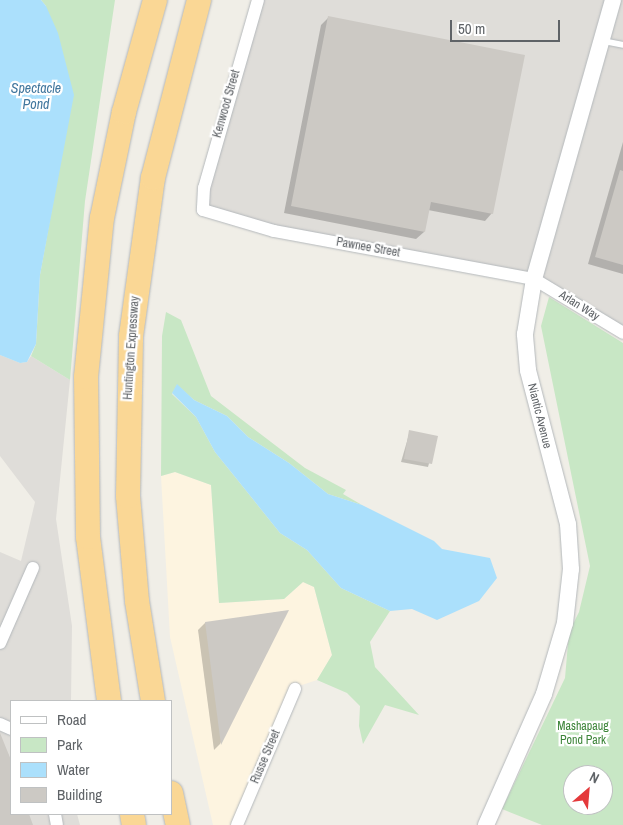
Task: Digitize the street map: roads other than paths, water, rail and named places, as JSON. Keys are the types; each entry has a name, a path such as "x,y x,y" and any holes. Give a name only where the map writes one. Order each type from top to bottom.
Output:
{"highway":[{"path":"109,700 88,537 86,377 104,209 124,112 155,0"},
{"name":"Huntington Expressway","path":"153,700 137,601 128,496 131,345 137,283 154,178 200,0"},
{"path":"172,798 178,825"}],"street":[{"name":"Kenwood Street","path":"203,210 204,188 258,0"},
{"name":"Niantic Avenue","path":"488,824 544,694 565,623 571,569 568,524 528,370 525,334 534,279 613,0"},
{"name":"Pawnee Street","path":"203,210 274,231 534,279"},
{"name":"Arlan Way","path":"534,279 623,333"},
{"path":"0,643 33,568"},
{"name":"Russe Street","path":"237,825 295,689"}],"lane":[{"path":"602,40 623,46"}],"water":[{"name":"Spectacle Pond","path":"0,0 41,0 46,6 58,33 74,95 40,275 36,344 27,362 20,363 0,355"},
{"path":"177,384 194,400 227,416 248,437 289,463 328,494 362,505 434,541 442,549 490,558 497,578 479,601 437,620 412,609 390,611 341,588 307,550 280,533 215,452 196,417 172,393"}],"park label":[{"name":"Mashapaug Pond Park","path":"583,734"}]}
